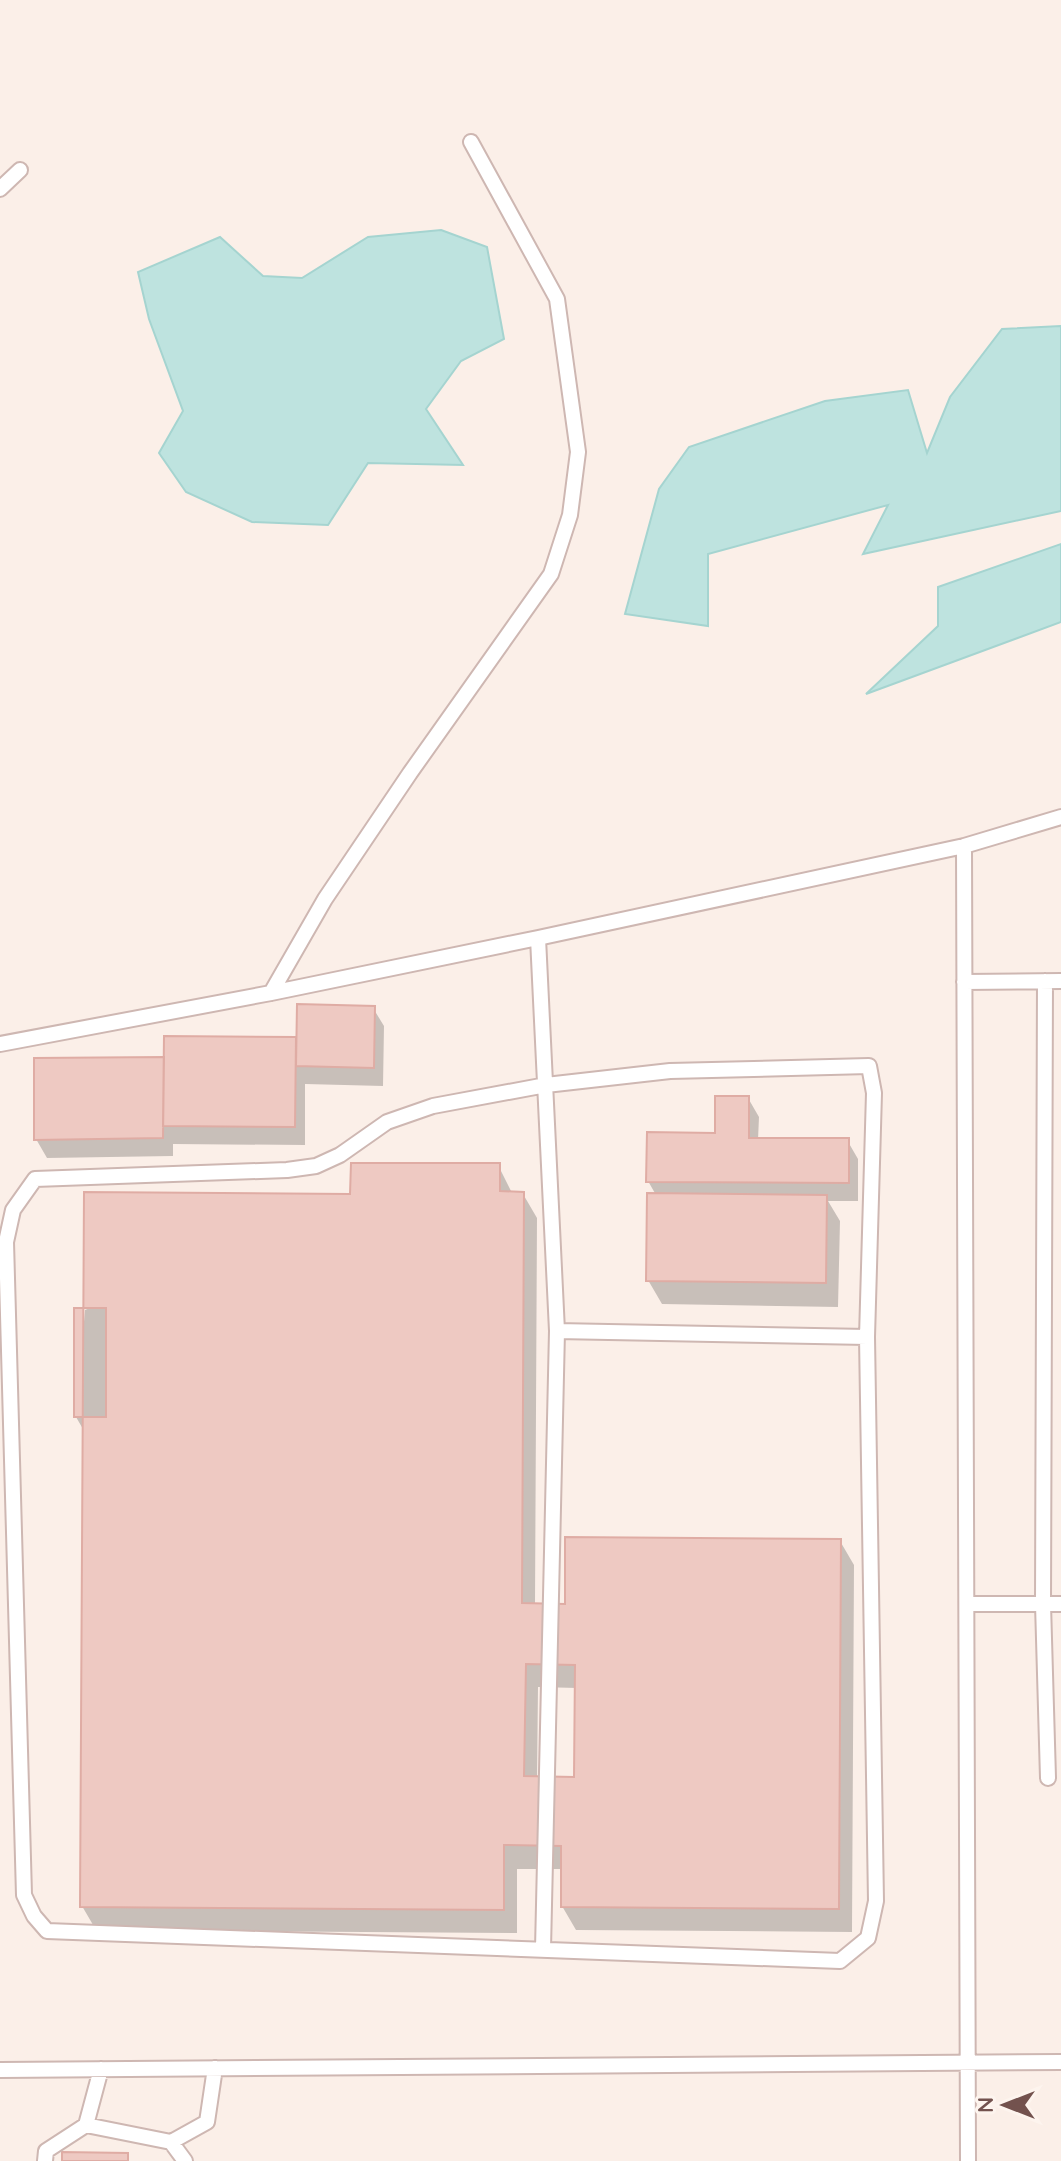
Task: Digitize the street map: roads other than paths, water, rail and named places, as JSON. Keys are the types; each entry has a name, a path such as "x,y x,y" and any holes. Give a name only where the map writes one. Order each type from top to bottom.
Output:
{"lane":[{"path":"271,993 334,886 551,574 570,515 578,452 557,299 471,142"},
{"path":"0,189 20,170"},
{"path":"0,1044 538,938 964,846 1061,817"},
{"path":"964,846 968,2161"},
{"path":"538,938 557,1331 543,1949"},
{"path":"1045,981 1043,1604 1048,1778"},
{"path":"964,982 1061,981"},
{"path":"869,1066 874,1093 867,1337 876,1901 868,1938 840,1961 47,1931 34,1916 24,1895 6,1242 13,1210 35,1179 287,1170 316,1166 340,1155 387,1122 433,1106 546,1085 670,1071 869,1066"},
{"path":"557,1331 867,1337"},
{"path":"967,1604 1061,1604"},
{"path":"0,2070 1061,2062"},
{"path":"86,2125 171,2142 207,2122 215,2068"},
{"path":"45,2161 46,2151 86,2125 101,2069"},
{"path":"171,2142 185,2161"}],"water":[{"path":"441,230 487,247 504,339 461,361 426,409 463,465 368,463 328,525 252,522 186,492 159,453 183,411 149,319 138,272 220,237 263,276 302,278 368,237"},
{"path":"1061,326 1061,511 863,554 888,505 708,554 708,626 625,614 659,489 689,447 825,401 908,390 927,453 950,397 1002,329"},
{"path":"1061,544 1061,622 866,694 938,626 938,587"}]}
